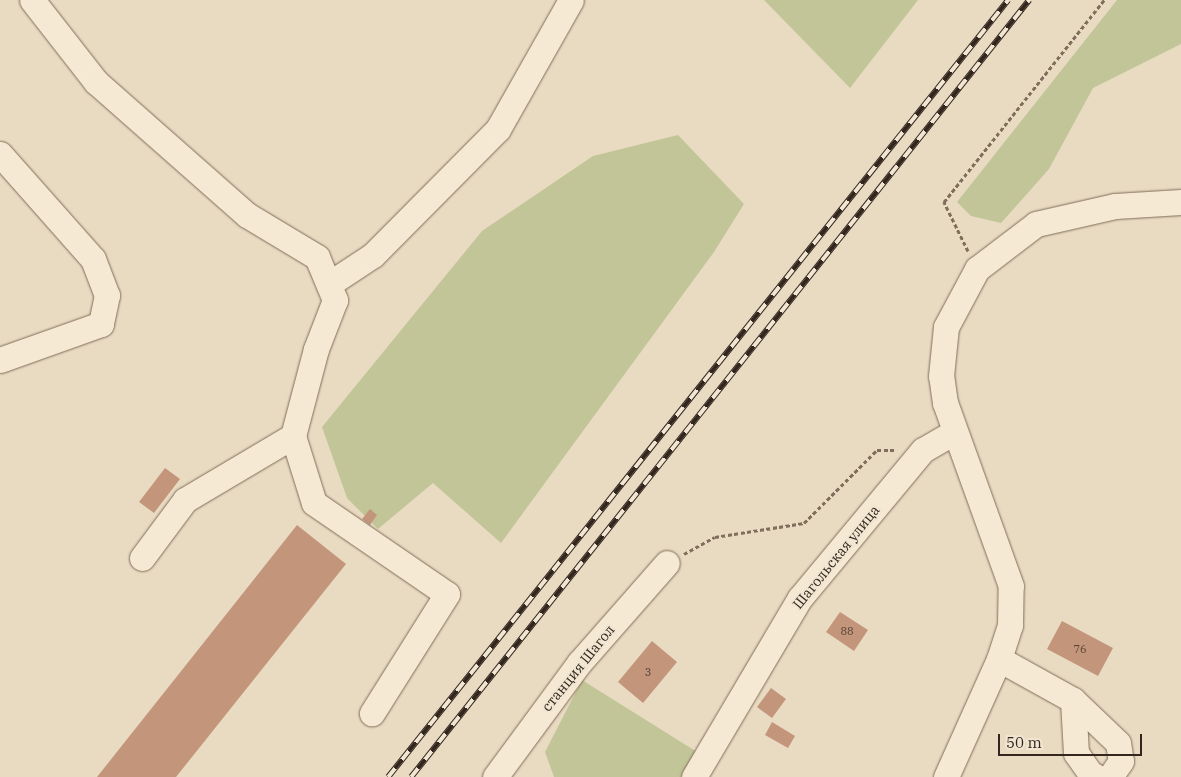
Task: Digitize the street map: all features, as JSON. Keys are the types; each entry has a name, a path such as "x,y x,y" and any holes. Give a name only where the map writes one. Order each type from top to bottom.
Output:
{"street":[{"path":"32,0 96,82 247,215 317,257 335,300 316,349 293,436 314,503 446,594 372,713"},
{"path":"328,284 374,255 418,214 498,129 571,0"},
{"path":"0,154 93,259 107,295 101,324 0,360"},
{"path":"946,777 999,659 1010,625 1011,586 998,544 954,432 941,376 946,328 977,269 1036,224 1115,206 1181,202"},
{"name":"Шагольская улица","path":"694,777 800,598 923,450 954,432"},
{"path":"142,558 185,500 293,436"},
{"name":"станция Шагол","path":"496,777 579,663 667,563"},
{"path":"999,659 1073,700 1118,743 1121,761 1110,777"},
{"path":"1073,700 1076,753 1090,773 1097,777"}],"path":[{"path":"977,269 944,202 1104,0"},
{"path":"667,563 715,537 804,523 877,450 923,450"}],"green space":[{"path":"764,0 918,0 850,88"},
{"path":"1117,0 1181,0 1181,44 1093,88 1049,169 1001,223 971,216 957,202"},
{"path":"678,135 744,204 714,252 501,543 433,483 378,529 347,498 322,427 482,231 593,156"},
{"path":"582,680 697,752 681,777 554,777 545,752"}],"building":[{"path":"165,468 180,479 154,513 139,502"},
{"path":"370,509 377,515 370,525 362,519"},
{"path":"297,525 346,564 176,777 97,777"},
{"path":"840,612 868,630 854,651 826,632"},
{"path":"1062,621 1113,648 1098,676 1047,649"},
{"path":"652,641 677,662 643,703 618,682"},
{"path":"771,688 786,699 772,718 757,707"},
{"path":"772,722 795,736 788,748 765,735"}],"railway":[{"path":"388,777 1008,0"},
{"path":"411,777 1029,0"}]}
